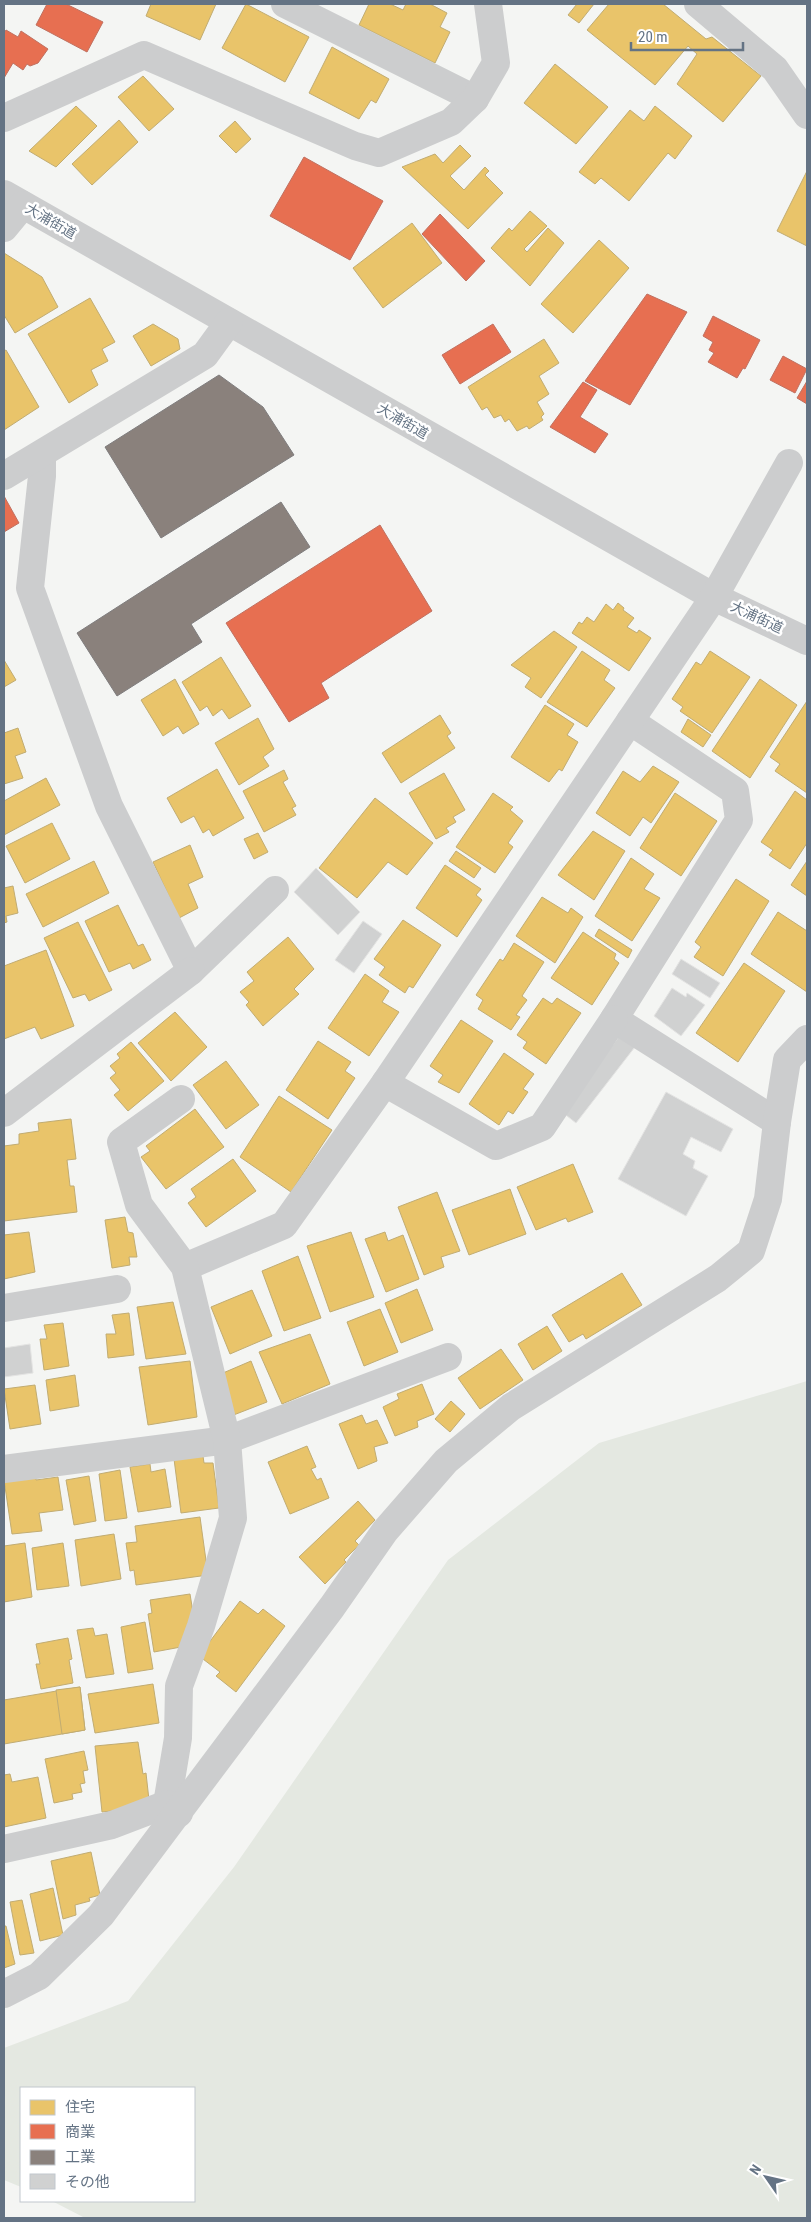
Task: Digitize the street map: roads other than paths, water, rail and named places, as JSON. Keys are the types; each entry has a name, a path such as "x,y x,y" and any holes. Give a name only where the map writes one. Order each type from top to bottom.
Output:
{"street":[{"path":"285,4 475,99"},
{"path":"4,118 144,55 356,146 379,153 451,122 475,99 496,63 488,4"},
{"path":"698,4 775,69 807,115"},
{"path":"4,228 13,199"},
{"name":"大浦街道","path":"13,199 714,597 807,641"},
{"path":"4,476 205,355 229,322"},
{"path":"42,454 42,476 30,588 109,806 191,971"},
{"path":"185,1267 284,1225 385,1083 714,597 789,463"},
{"path":"385,1083 496,1146 542,1127 614,1019 739,820 735,791 630,721"},
{"path":"4,1113 191,971 275,890"},
{"path":"614,1019 777,1122"},
{"path":"4,1994 39,1976 101,1915 173,1808 332,1607 384,1531 446,1461 511,1407 718,1278 751,1251 768,1199 777,1122 787,1060 807,1039"},
{"path":"173,1808 178,1738 179,1686 201,1626 233,1518 227,1440 185,1267 139,1205 122,1142 181,1099"},
{"path":"4,1308 116,1289"},
{"path":"4,1469 227,1440 448,1357"},
{"path":"4,1849 112,1825 173,1808"}]}
